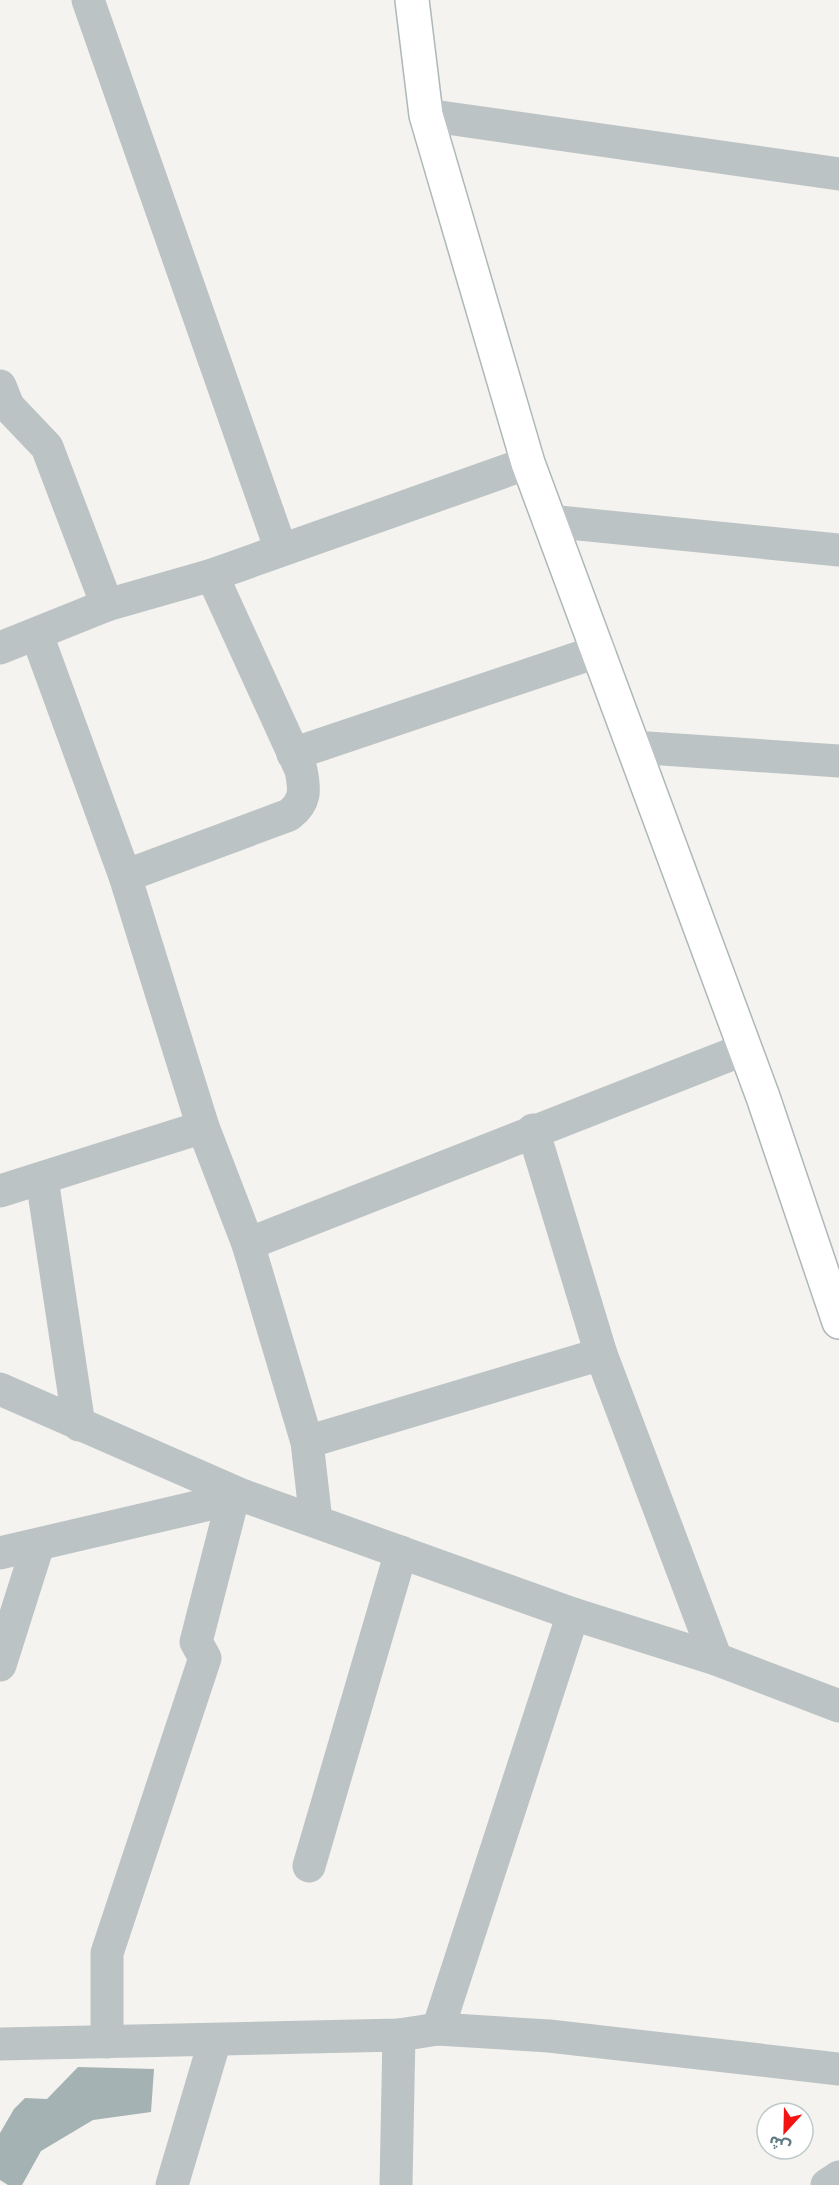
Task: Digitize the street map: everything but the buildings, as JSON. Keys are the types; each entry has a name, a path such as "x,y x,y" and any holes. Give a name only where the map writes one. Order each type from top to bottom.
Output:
{"street":[{"path":"88,0 281,550"},
{"path":"412,0 426,115 528,463 745,1049 839,1322"},
{"path":"426,115 839,174"},
{"path":"0,386 12,411 47,447 107,605"},
{"path":"0,648 107,605 212,575 528,463"},
{"path":"549,521 839,550"},
{"path":"125,876 289,815 299,807 304,796 301,770 212,575"},
{"path":"37,635 125,876 203,1127 248,1244 307,1442 316,1521"},
{"path":"293,754 599,651"},
{"path":"633,747 839,761"},
{"path":"248,1244 533,1130 745,1049"},
{"path":"0,1191 203,1127"},
{"path":"533,1130 601,1354 716,1659"},
{"path":"42,1179 80,1425"},
{"path":"307,1442 601,1354"},
{"path":"0,1389 239,1497 316,1521 573,1614 716,1659 839,1706"},
{"path":"0,1553 239,1497"},
{"path":"107,2042 107,1953 205,1658 196,1642 239,1497"},
{"path":"0,1665 38,1545"},
{"path":"309,1866 401,1552"},
{"path":"438,2029 573,1614"},
{"path":"0,2044 399,2035 438,2029 549,2036 839,2069"},
{"path":"396,2185 399,2035"},
{"path":"172,2185 215,2040"},
{"path":"826,2185 839,2176"}]}
